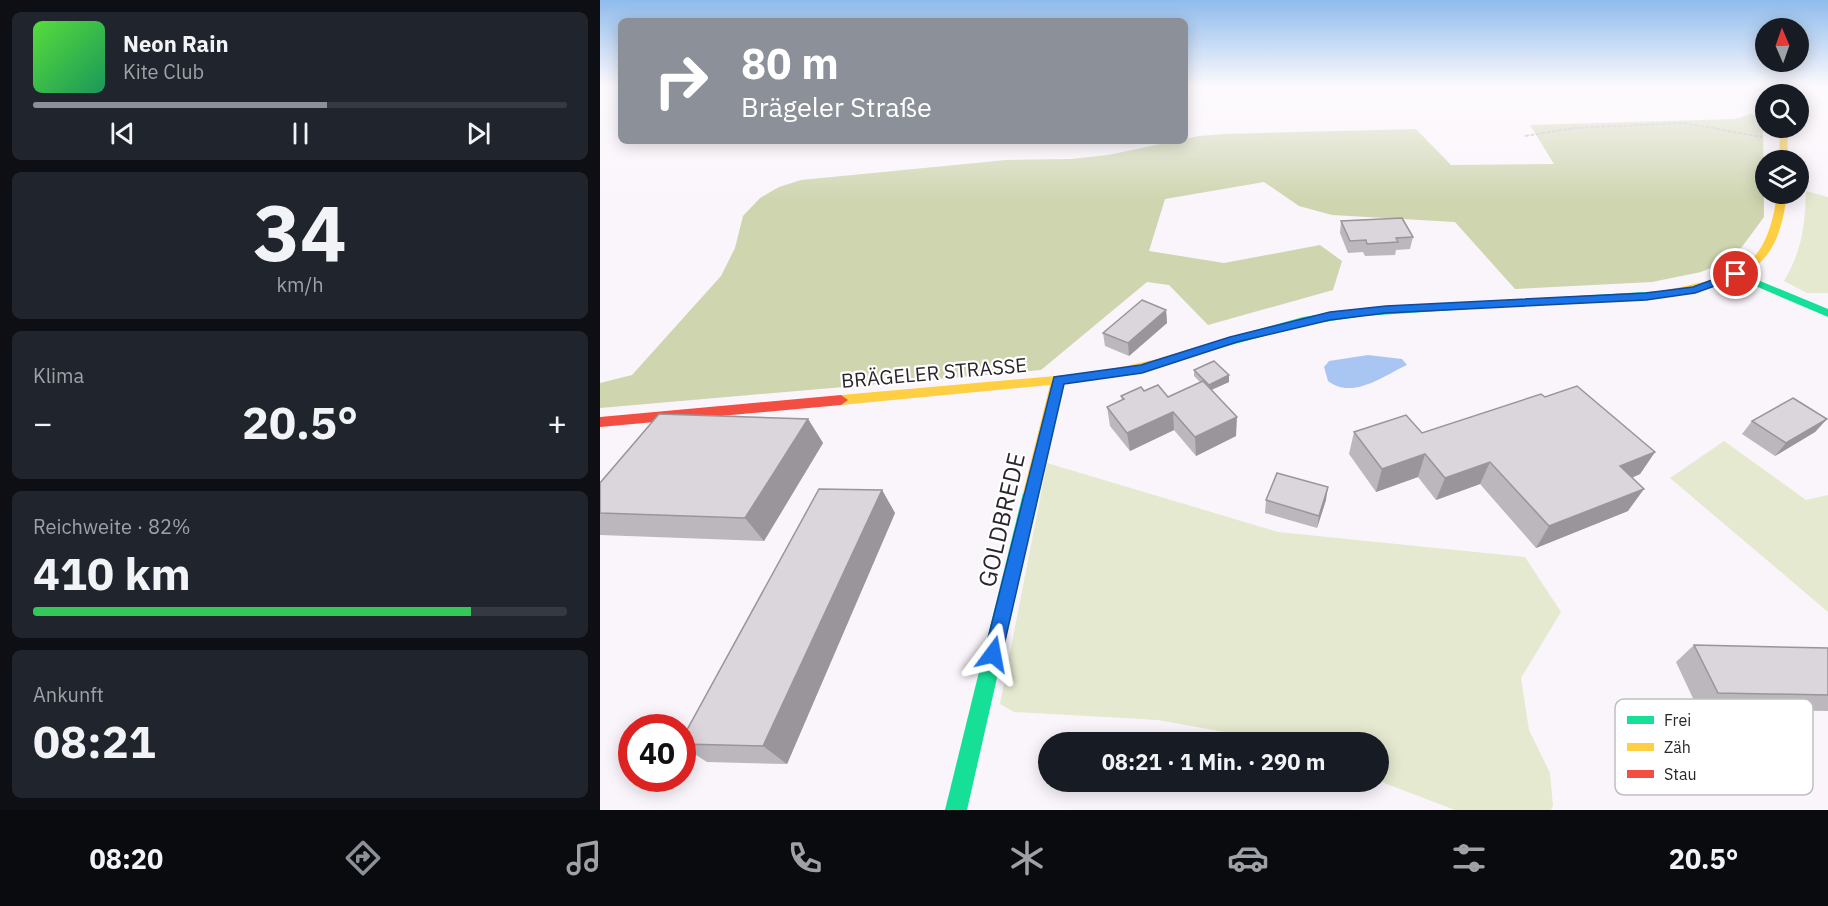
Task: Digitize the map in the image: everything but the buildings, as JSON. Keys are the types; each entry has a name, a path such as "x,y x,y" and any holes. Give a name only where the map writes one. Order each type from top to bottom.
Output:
{"street":[{"name":"BRÄGELER STRASSE","path":"600,422 1058,380 1142,369 1234,339 1330,316 1386,310 1646,296 1695,290 1736,274 1753,264 1771,243 1780,217 1781,204"},
{"path":"1736,274 1828,313"},
{"name":"GOLDBREDE","path":"956,810 1058,380"}],"path":[{"path":"1525,136 1574,128 1644,125"},
{"path":"1700,125 1755,131"}],"green space":[{"path":"1530,125 1755,125 1755,138 1763,138 1763,150 1755,150 1755,204 1764,204 1764,217 1733,259 1701,272 1652,282 1515,289 1455,222 1332,215 1299,206 1264,182 1165,199 1149,251 1224,263 1320,245 1342,261 1333,290 1208,325 1169,285 1147,282 1041,370 600,408 600,383 632,375 721,276 735,248 743,216 760,198 779,187 801,180 1006,160 1070,159 1108,155 1161,144 1188,144 1188,138 1199,136 1416,129 1451,165 1554,164"},
{"path":"1809,192 1828,197 1828,293 1807,293 1784,281 1799,248 1805,204 1809,204"},
{"path":"1724,441 1806,500 1828,495 1828,612 1670,478"},
{"path":"1047,463 1278,532 1525,557 1561,612 1521,678 1529,730 1550,773 1553,806 1551,810 1455,810 1389,785 1389,732 1225,732 1158,720 1014,712 1000,704"}],"water":[{"path":"1368,355 1402,359 1407,365 1378,380 1358,387 1338,386 1328,381 1324,367 1329,361"}],"traffic: fast":[{"path":"1736,274 1828,313"},
{"path":"1224,343 1303,321 1364,312 1663,294"},
{"path":"956,810 1031,493"}],"traffic: slow":[{"path":"1783,150 1784,138"},
{"path":"1663,294 1709,285 1740,273 1753,264 1772,240 1778,223 1781,204"},
{"path":"841,400 1100,376 1158,363 1224,343"},
{"path":"1031,493 1058,380"}],"traffic: jam":[{"path":"600,422 841,400"}],"route":[{"path":"993,654 1058,380 1142,369 1234,339 1330,316 1386,310 1646,296 1695,290 1736,274"}]}
